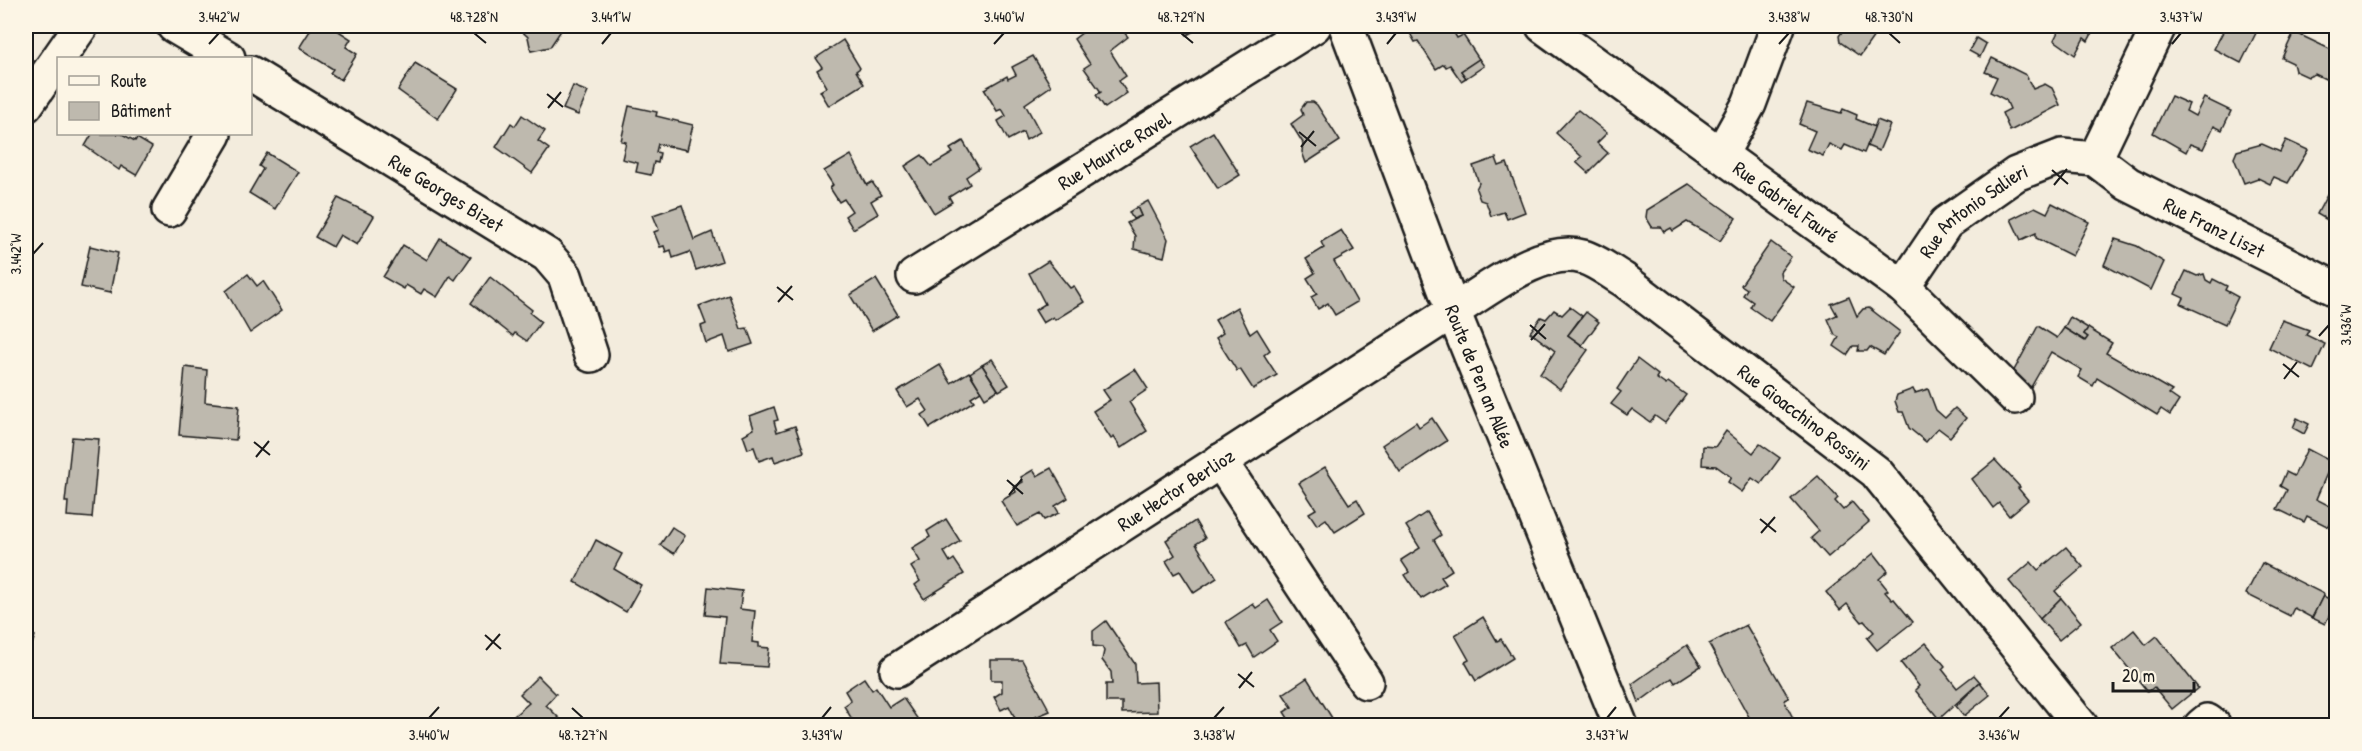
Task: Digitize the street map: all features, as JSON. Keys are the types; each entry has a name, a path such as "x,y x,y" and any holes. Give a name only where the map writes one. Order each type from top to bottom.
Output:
{"street":[{"path":"59,57 81,26"},
{"path":"174,26 226,57"},
{"name":"Rue Maurice Ravel","path":"914,276 1314,26"},
{"name":"Route de Pen an Allée","path":"1346,26 1454,311 1621,726"},
{"name":"Rue Gabriel Fauré","path":"1543,26 1903,287 2014,398"},
{"path":"1721,154 1749,104 1778,26"},
{"path":"2095,159 2159,26"},
{"path":"26,105 57,60"},
{"name":"Rue Georges Bizet","path":"252,74 552,260 565,276 591,355"},
{"path":"168,210 213,135"},
{"name":"Rue Antonio Salieri","path":"1903,287 1946,223 2016,174 2062,156 2095,159"},
{"name":"Rue Franz Liszt","path":"2095,159 2128,184 2337,289"},
{"name":"Rue Gioacchino Rossini","path":"1454,311 1539,260 1556,256 1584,257 1624,280 1876,472 2082,726"},
{"name":"Rue Hector Berlioz","path":"897,670 1454,311"},
{"path":"1220,461 1366,682"},
{"path":"2201,726 2207,721 2214,726"}],"building":[{"path":"313,26 331,26 351,39 346,47 357,54 341,80 330,73 333,69 299,48"},
{"path":"516,26 564,26 550,47 531,51 528,37"},
{"path":"1091,26 1119,26 1128,37 1110,51 1126,76 1119,81 1127,93 1105,108 1096,95 1101,92 1084,68 1090,64 1074,39"},
{"path":"1181,26 1203,26 1187,35"},
{"path":"1406,26 1450,26 1457,38 1463,35 1479,59 1461,71 1466,78 1461,81 1450,65 1446,67 1444,64 1436,69"},
{"path":"1846,26 1881,26 1860,56 1840,42 1839,36"},
{"path":"2061,26 2096,26 2088,41 2084,38 2075,55 2054,40"},
{"path":"2220,26 2259,27 2241,63 2214,49 2225,28"},
{"path":"2294,32 2336,52 2336,84 2315,74 2308,77 2295,71 2293,63 2282,58"},
{"path":"1976,38 1986,44 1980,57 1969,51"},
{"path":"843,40 860,68 856,71 864,84 829,106 820,91 827,87 817,70 822,67 816,58"},
{"path":"1033,56 1051,86 1025,104 1040,132 1026,140 1023,132 1008,140 998,121 1006,116 1002,109 997,111 984,89 1007,76 1008,79 1016,75 1012,67"},
{"path":"1992,58 2026,75 2033,89 2045,84 2052,88 2060,105 2010,131 2002,113 2010,109 2006,100 1990,92 1997,77 1985,72"},
{"path":"1479,59 1484,66 1466,78 1461,71"},
{"path":"415,63 457,89 438,119 398,90"},
{"path":"573,86 588,92 578,115 563,109"},
{"path":"2171,96 2189,104 2186,111 2195,116 2204,98 2231,111 2222,130 2214,126 2203,149 2190,144 2186,152 2153,133"},
{"path":"1306,102 1313,102 1317,105 1340,141 1306,163 1302,152 1303,143 1291,124 1303,115 1301,109"},
{"path":"1807,103 1841,113 1843,109 1857,115 1856,119 1875,127 1864,153 1845,145 1842,150 1829,144 1823,156 1807,149 1815,131 1799,124"},
{"path":"629,106 657,112 656,116 693,125 687,150 658,144 656,152 660,153 658,163 654,162 651,175 636,172 638,163 622,159 626,142 621,141"},
{"path":"1578,110 1607,133 1597,143 1608,153 1588,173 1576,162 1582,157 1556,133"},
{"path":"522,115 545,131 538,141 549,149 532,173 496,147 511,123 515,126"},
{"path":"1877,120 1890,125 1879,151 1867,146"},
{"path":"1213,132 1240,175 1218,189 1190,146"},
{"path":"91,135 124,135 135,141 137,138 152,147 136,175 121,166 119,170 85,146"},
{"path":"2286,140 2308,150 2288,183 2274,177 2270,184 2258,178 2244,183 2234,158 2237,151 2262,144 2280,152"},
{"path":"963,141 979,168 966,177 970,184 949,197 952,202 934,213 905,166 922,155 931,166 953,153 950,149"},
{"path":"267,153 298,172 275,209 249,193 263,169 259,166"},
{"path":"851,155 867,185 872,182 881,195 871,201 878,214 853,229 845,216 852,211 844,199 839,202 830,188 833,185 824,171"},
{"path":"1496,158 1499,166 1507,163 1525,212 1507,219 1504,212 1491,216 1486,202 1480,200 1476,189 1479,183 1473,166"},
{"path":"2336,178 2336,225 2317,214"},
{"path":"1689,184 1736,218 1720,241 1687,222 1673,231 1671,228 1664,232 1661,227 1652,227 1646,217 1647,210"},
{"path":"338,198 374,216 357,245 340,235 333,247 315,237"},
{"path":"1148,201 1168,239 1164,257 1134,249 1135,236 1127,223 1141,216 1137,207"},
{"path":"2052,203 2089,222 2072,256 2036,238 2036,233 2021,240 2011,219 2035,207 2047,213"},
{"path":"682,205 694,240 712,232 722,261 696,270 690,252 673,258 671,250 666,252 664,246 660,247 654,232 659,230 653,215"},
{"path":"1137,207 1141,216 1133,219 1129,212"},
{"path":"1341,230 1354,250 1334,261 1357,302 1335,315 1328,303 1318,309 1311,297 1317,294 1307,278 1315,273 1306,259 1324,248 1321,242"},
{"path":"440,238 471,257 455,280 450,276 437,297 424,289 421,294 406,285 404,289 383,277 403,245 427,260"},
{"path":"2115,239 2137,246 2164,262 2151,290 2104,265"},
{"path":"1771,242 1791,257 1780,272 1781,278 1794,287 1770,321 1750,307 1753,302 1743,295 1747,289 1741,285"},
{"path":"90,246 118,253 110,293 81,287"},
{"path":"1048,261 1070,288 1074,286 1084,302 1055,320 1053,317 1043,323 1035,310 1045,304 1029,273"},
{"path":"2186,271 2197,276 2204,274 2206,280 2211,283 2213,279 2227,286 2225,290 2238,297 2225,324 2181,304 2184,298 2175,294"},
{"path":"248,274 257,286 263,281 282,310 250,333 226,291"},
{"path":"490,277 532,310 530,313 541,322 527,341 515,333 513,336 471,303"},
{"path":"876,279 898,315 872,331 850,295"},
{"path":"729,295 741,329 747,328 753,344 729,352 724,336 706,343 701,326 706,324 699,306"},
{"path":"1849,297 1857,316 1863,309 1869,308 1900,332 1884,355 1870,347 1867,351 1858,351 1859,346 1853,346 1847,355 1834,346 1839,337 1835,335 1828,319 1837,315 1831,304"},
{"path":"1237,307 1250,334 1257,329 1270,350 1264,355 1277,375 1253,389 1240,369 1237,371 1216,338 1223,333 1215,320"},
{"path":"1570,307 1582,316 1568,335 1588,350 1560,389 1540,374 1555,351 1530,332 1541,317 1546,319 1554,310 1562,315"},
{"path":"1586,312 1599,322 1582,345 1568,335"},
{"path":"2070,317 2088,328 2084,334 2088,337 2085,341 2064,328"},
{"path":"2282,320 2309,330 2306,335 2325,344 2313,370 2269,348"},
{"path":"2038,326 2057,338 2064,328 2085,341 2088,337 2084,334 2088,328 2112,343 2106,353 2172,391 2169,394 2179,401 2170,415 2161,409 2157,415 2097,378 2093,386 2078,377 2082,370 2051,352 2031,387 2011,376"},
{"path":"992,359 1009,385 999,391 982,365"},
{"path":"1637,359 1658,375 1656,378 1666,385 1668,382 1686,395 1665,423 1655,416 1650,422 1632,409 1627,415 1611,404 1621,392 1617,389"},
{"path":"940,365 951,383 969,372 981,391 971,397 974,401 930,428 922,415 928,411 920,399 907,407 897,391"},
{"path":"982,365 998,390 985,398 970,373"},
{"path":"185,367 207,370 205,402 239,406 236,440 179,435"},
{"path":"1135,369 1148,389 1129,402 1147,431 1121,448 1114,437 1111,439 1093,411 1110,400 1103,390"},
{"path":"1913,389 1915,393 1928,389 1936,410 1945,418 1955,408 1966,418 1950,437 1938,428 1926,442 1909,428 1903,412 1899,412 1895,401 1897,395"},
{"path":"774,407 778,420 774,421 777,432 795,426 804,452 775,462 773,456 759,461 754,447 748,449 743,435 754,429 750,416"},
{"path":"1432,418 1447,441 1400,472 1382,445 1416,422 1419,427"},
{"path":"2297,418 2309,424 2304,434 2293,428"},
{"path":"1726,431 1753,453 1760,444 1780,458 1761,484 1752,478 1742,492 1728,482 1731,477 1716,466 1702,465 1703,446 1715,447"},
{"path":"72,437 99,439 92,518 67,516 68,502 65,502"},
{"path":"2307,449 2332,462 2316,499 2336,509 2329,527 2307,516 2304,522 2277,509 2287,490 2280,486 2286,472 2294,476"},
{"path":"1995,460 2020,487 2018,488 2028,500 2009,516 1999,503 1993,508 1972,479"},
{"path":"1325,467 1349,504 1357,499 1365,513 1335,532 1326,519 1317,525 1309,513 1316,509 1299,483"},
{"path":"1051,468 1068,498 1055,506 1059,513 1044,520 1040,514 1017,526 1001,501 1016,492 1014,487 1023,482 1021,477 1033,470 1037,476"},
{"path":"1818,476 1838,498 1835,501 1843,510 1852,502 1869,522 1828,557 1811,538 1819,531 1791,499"},
{"path":"1427,512 1441,535 1434,540 1452,570 1441,577 1446,584 1421,599 1405,575 1409,572 1401,560 1420,548 1406,526"},
{"path":"946,519 960,541 944,552 950,562 954,559 964,574 924,599 915,585 920,581 911,567 920,561 912,548 930,537 927,531"},
{"path":"1195,521 1205,538 1196,544 1217,578 1194,593 1180,571 1174,574 1166,561 1175,555 1166,540"},
{"path":"672,527 685,536 674,554 660,545"},
{"path":"596,540 622,554 614,569 641,585 626,612 575,582"},
{"path":"2066,547 2083,567 2055,591 2061,598 2040,619 2009,581 2031,562 2038,570"},
{"path":"1874,553 1888,571 1879,579 1888,590 1885,592 1892,600 1894,599 1913,622 1877,650 1867,638 1874,632 1847,604 1840,610 1826,592"},
{"path":"2262,563 2324,594 2312,618 2294,608 2290,616 2246,594"},
{"path":"708,587 742,591 740,609 755,611 752,642 759,643 759,647 769,648 767,667 720,664 725,617 705,615"},
{"path":"2323,596 2336,602 2325,624 2312,618"},
{"path":"2061,598 2081,622 2059,640 2040,619"},
{"path":"1268,600 1282,622 1270,630 1277,641 1254,657 1247,645 1241,648 1226,622 1253,604 1256,608"},
{"path":"1483,617 1497,641 1501,639 1513,658 1476,681 1465,662 1469,660 1455,635"},
{"path":"1106,621 1135,664 1136,683 1156,682 1157,712 1122,713 1122,702 1106,702 1106,684 1112,684 1111,672 1102,660 1104,651 1102,647 1093,646 1093,631"},
{"path":"1746,625 1789,698 1784,700 1797,726 1754,726 1709,644"},
{"path":"2134,630 2146,645 2157,636 2198,688 2172,709 2154,687 2148,692 2112,648"},
{"path":"26,632 35,636 26,661"},
{"path":"1926,643 1945,666 1942,669 1957,688 1974,675 1980,682 1939,719 1915,690 1919,686 1901,663"},
{"path":"1687,645 1701,666 1675,683 1672,678 1639,702 1632,684"},
{"path":"991,660 1022,660 1050,711 1018,724 1009,706 1001,710 994,697 1002,692 1002,680 991,680"},
{"path":"538,676 556,694 546,705 567,726 508,726 508,721 529,703 520,694"},
{"path":"864,678 872,690 876,687 889,707 903,698 921,724 856,726 844,706 851,701 845,691"},
{"path":"1307,678 1337,726 1293,726 1284,712 1292,707 1283,694"},
{"path":"1980,682 1990,695 1964,716 1956,706"},
{"path":"1528,718 1532,726 1510,726"}]}
